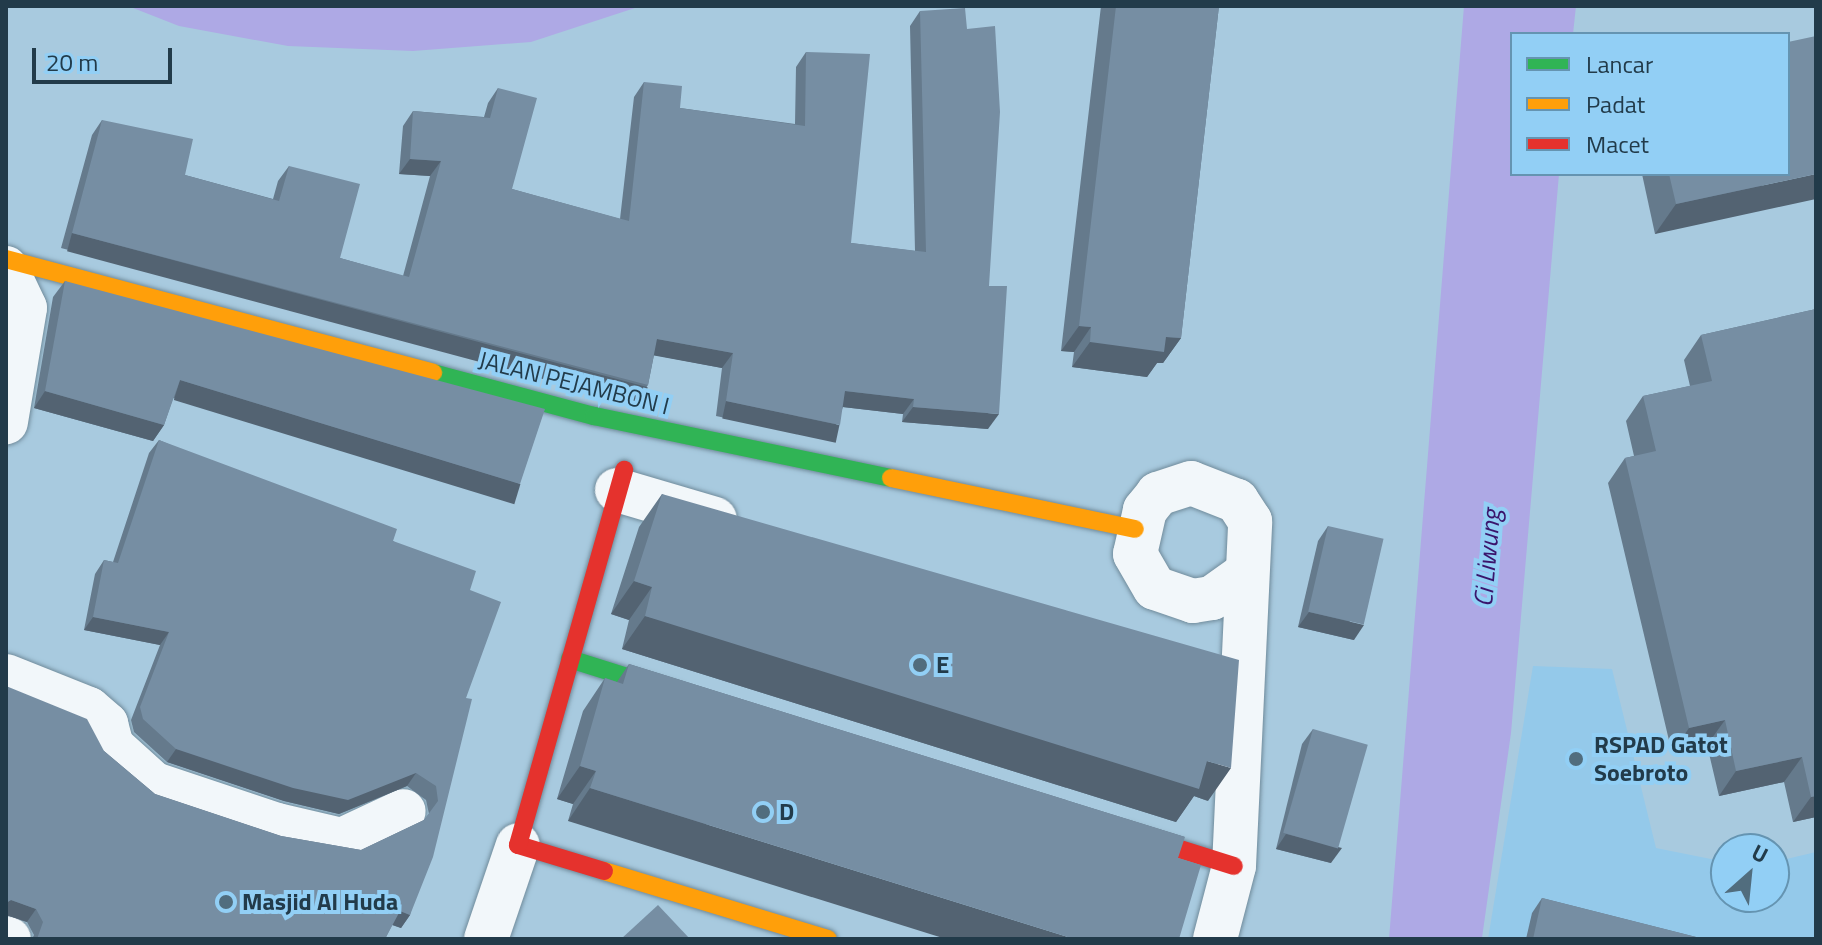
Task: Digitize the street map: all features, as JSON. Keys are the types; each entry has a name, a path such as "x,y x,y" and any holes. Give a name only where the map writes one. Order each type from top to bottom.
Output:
{"street":[{"name":"JALAN PEJAMBON I","path":"6,259 594,416 1135,529"},
{"path":"6,268 25,308 6,422"},
{"path":"486,939 518,845 620,480 752,530"},
{"path":"1215,939 1234,866 1248,675 1250,521 1217,488 1173,486 1158,494 1135,529 1142,573 1173,598 1212,598 1247,573"},
{"path":"570,659 706,701"},
{"path":"1203,662 1248,675"},
{"path":"6,676 89,709 106,724 112,746 154,784 250,816 342,840 404,811"},
{"path":"1098,824 1234,866"},
{"path":"518,845 828,939"}],"shaded area":[{"name":"RSPAD Gatot Soebroto","path":"1533,666 1612,669 1656,848 1710,859 1710,913 1790,913 1790,858 1816,852 1816,939 1488,939"}],"water":[{"path":"128,6 641,6 531,42 413,51 288,46 179,26"},
{"name":"Ci Liwung","path":"1464,6 1576,6 1573,32 1510,32 1510,176 1559,176 1511,733 1482,938 1389,939"}],"building":[{"path":"1116,6 1219,6 1181,338 1166,337 1164,352 1090,342 1091,327 1079,326"},
{"path":"965,8 967,29 995,26 1000,112 989,286 1007,286 999,414 913,407 914,399 845,391 840,425 726,401 733,353 657,339 648,385 72,233 102,120 193,139 185,175 279,201 289,166 360,184 340,258 409,277 441,161 410,159 413,111 490,118 498,88 537,98 512,189 629,221 644,82 682,86 680,108 805,126 806,52 870,54 851,243 926,252 920,11"},
{"path":"1816,36 1816,174 1676,204 1669,176 1790,176 1790,42"},
{"path":"65,281 545,409 520,484 180,380 164,425 45,391"},
{"path":"1816,309 1816,796 1811,797 1802,757 1736,771 1725,720 1689,728 1625,458 1656,451 1643,396 1712,381 1701,335"},
{"path":"159,440 397,529 393,541 476,571 470,590 501,602 466,698 472,699 433,857 410,915 400,911 385,939 37,939 43,922 36,909 11,900 6,903 6,686 87,719 104,751 155,794 281,836 361,850 424,820 438,801 436,786 416,773 348,800 293,788 176,749 143,719 140,707 169,632 93,617 104,560 118,563"},
{"name":"E","path":"662,494 1239,660 1231,768 1207,761 1199,789 645,616 652,587 634,581"},
{"path":"1328,526 1384,539 1364,625 1308,612"},
{"name":"D","path":"629,664 1185,837 1178,858 1201,865 1179,939 1074,939 590,788 596,771 580,766 605,678 623,684"},
{"path":"1313,729 1368,745 1338,849 1283,833"},
{"path":"1542,898 1704,939 1533,939"},
{"path":"658,905 690,939 621,939"}],"traffic: fast":[{"path":"433,373 594,416 891,478"},
{"path":"570,659 678,693"}],"traffic: slow":[{"path":"6,259 433,373"},
{"path":"891,478 1135,529"},
{"path":"604,871 828,939"}],"traffic: jam":[{"path":"604,871 518,845 624,470"},
{"path":"1126,832 1234,866"}],"place":[{"name":"E","path":"920,665"},
{"name":"RSPAD Gatot Soebroto","path":"1576,759"},
{"name":"D","path":"763,812"},
{"name":"Masjid Al Huda","path":"226,902"}]}
